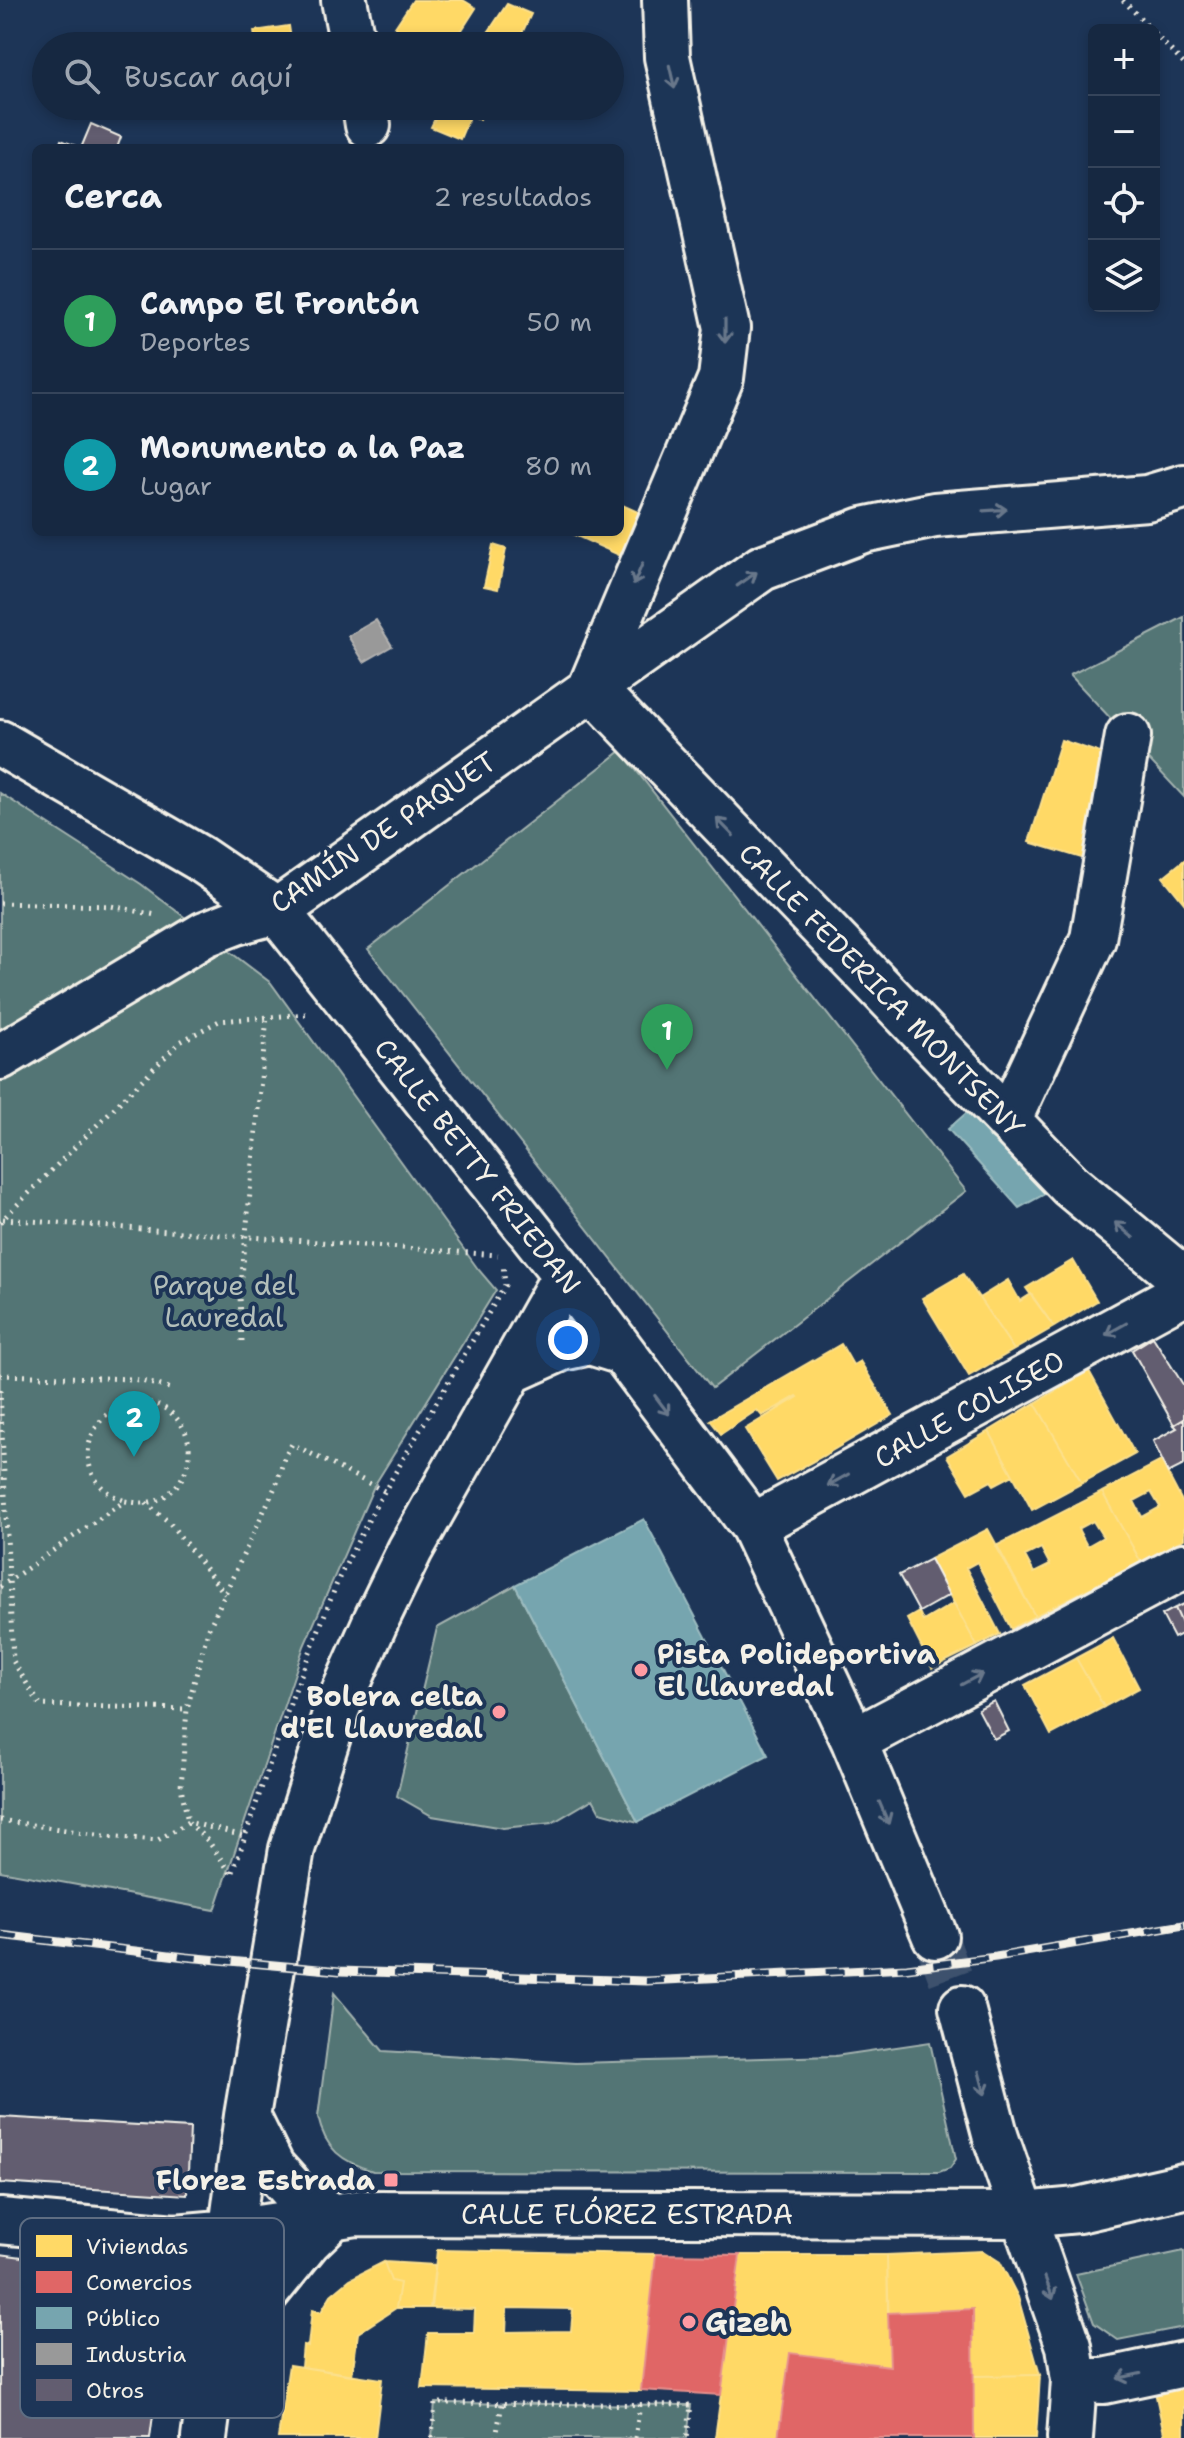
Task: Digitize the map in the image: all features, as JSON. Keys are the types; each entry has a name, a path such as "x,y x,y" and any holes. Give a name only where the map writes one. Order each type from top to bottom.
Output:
{"street":[{"path":"344,0 350,32"},
{"path":"591,687 721,378 727,328 667,57 665,0"},
{"name":"CAMÍN DE PAQUET","path":"0,1057 205,934 277,911 762,568 863,530 935,515 1147,498 1184,487"},
{"name":"CALLE FEDERICA MONTSENY","path":"591,687 1070,1185 1184,1280"},
{"path":"1008,1121 1093,939 1128,736"},
{"name":"CALLE BETTY FRIEDAN","path":"0,743 199,858 277,911 565,1275 753,1526 854,1741 935,1936"},
{"path":"234,2218 247,2116 292,1849 337,1708 410,1550 565,1275"},
{"name":"CALLE COLISEO","path":"753,1526 1184,1292"},
{"path":"511,1371 562,1348 590,1342 622,1352"},
{"path":"854,1741 1184,1566"},
{"path":"962,2008 996,2138 1069,2346 1074,2380 1070,2438"},
{"path":"247,2116 272,2167 299,2197 333,2217 284,2271"},
{"name":"CALLE FLÓREZ ESTRADA","path":"284,2224 357,2213 1023,2215 1078,2210 1184,2186"},
{"name":"CALLE FLÓREZ ESTRADA","path":"0,2221 20,2223"},
{"path":"1074,2380 1104,2381 1184,2364"},
{"path":"204,2438 207,2418"}],"path":[{"path":"1123,0 1146,24"},
{"path":"1160,38 1184,64"},
{"path":"0,903 111,906 148,913 205,934"},
{"path":"2,1220 180,1042 219,1021 328,1013 347,999"},
{"path":"242,1341 240,1296 267,1017"},
{"path":"2,1220 497,1254"},
{"path":"384,1491 292,1444 208,1630 187,1709 181,1787 188,1822 209,1842 232,1875 292,1698 339,1578 384,1491 505,1285 504,1266 488,1241"},
{"path":"0,1375 134,1379 169,1388"},
{"path":"0,1390 13,1661 40,1705 187,1709"},
{"path":"134,1401 154,1403 171,1412 184,1427 190,1447 188,1466 179,1484 164,1497 145,1503 125,1501 107,1492 94,1477 88,1458 90,1438 99,1420 114,1407 134,1401"},
{"path":"0,1587 125,1501"},
{"path":"145,1503 169,1522 225,1594"},
{"path":"0,1820 104,1836 158,1840 188,1822 244,1836"},
{"path":"432,2438 435,2403 691,2405 687,2438"},
{"path":"496,2438 502,2404"},
{"path":"635,2438 640,2405"}],"green space":[{"path":"1184,617 1184,797 1070,675"},
{"path":"621,751 966,1191 712,1388 368,949"},
{"name":"Parque del Lauredal","path":"0,793 141,884 271,983 496,1290 374,1486 304,1646 215,1910 0,1871"},
{"name":"Bolera celta d'El Llauredal","path":"515,1585 638,1822 600,1812 593,1799 552,1823 503,1828 432,1816 397,1796 437,1628"},
{"path":"334,1993 383,2051 575,2063 835,2056 930,2042 956,2159 950,2168 939,2172 373,2171 336,2153 325,2138 318,2117"},
{"path":"1184,2251 1184,2327 1118,2340 1094,2323 1076,2274"},
{"path":"435,2403 691,2405 687,2438 432,2438"}],"building: Viviendas":[{"path":"413,0 463,0 476,8 461,32 402,32 395,27"},
{"path":"507,4 531,14 523,32 488,32"},
{"path":"289,26 290,32 254,32"},
{"path":"434,120 468,120 460,139 431,127"},
{"path":"624,506 649,517 630,560 577,536 624,536"},
{"path":"493,545 506,549 498,589 484,586"},
{"path":"1061,740 1115,758 1085,859 1029,842"},
{"path":"1184,860 1184,903 1163,877"},
{"path":"1073,1260 1097,1301 1054,1327 1026,1288"},
{"path":"963,1274 1014,1350 969,1376 922,1298"},
{"path":"1008,1280 1020,1301 1031,1294 1054,1327 1014,1350 979,1298"},
{"path":"841,1344 853,1365 860,1361 893,1415 777,1481 745,1429 797,1396 762,1416 757,1410 721,1434 710,1420"},
{"path":"1089,1371 1135,1454 1082,1483 1035,1403"},
{"path":"1035,1403 1082,1483 1032,1510 989,1431"},
{"path":"989,1431 1013,1475 994,1485 991,1481 969,1493 947,1456"},
{"path":"1161,1461 1184,1505 1184,1539 1141,1562 1102,1492","holes":["1151,1492 1160,1507 1142,1517 1134,1501"]},
{"path":"1102,1492 1141,1562 1035,1616 996,1546","holes":["1093,1521 1103,1537 1087,1546 1078,1529","1041,1548 1050,1565 1034,1573 1025,1556"]},
{"path":"988,1529 1035,1616 1011,1629 977,1562 966,1568 1000,1634 977,1646 930,1559"},
{"path":"954,1603 977,1646 932,1668 907,1619 919,1612 923,1621"},
{"path":"1113,1638 1139,1688 1104,1707 1076,1658"},
{"path":"1076,1658 1104,1707 1051,1735 1025,1685"},
{"path":"437,2250 656,2254 641,2391 422,2388 428,2333 474,2333 475,2309 431,2308","holes":["507,2308 573,2309 571,2331 506,2332"]},
{"path":"983,2251 1000,2262 1018,2297 1040,2375 973,2376 973,2309 888,2313 887,2255"},
{"path":"740,2255 887,2255 890,2366 790,2353 778,2438 715,2438"},
{"path":"384,2262 391,2281 400,2283 396,2308 358,2333 352,2375 301,2367 303,2345 308,2346 312,2310 321,2312 331,2295 350,2279"},
{"path":"384,2262 435,2265 430,2308 396,2308 400,2283 391,2281"},
{"path":"289,2365 382,2379 375,2438 278,2438 281,2418 284,2418"},
{"path":"1040,2375 1036,2438 974,2438 973,2376"},
{"path":"1184,2381 1184,2438 1165,2438 1154,2387"}],"building: Comercios":[{"name":"Gizeh","path":"656,2254 740,2255 721,2395 641,2390"},
{"path":"973,2309 974,2438 778,2438 790,2353 890,2366 888,2313"}],"building: Público":[{"path":"973,1107 1054,1189 1019,1208 948,1129"},
{"name":"Pista Polideportiva El Llauredal","path":"644,1519 768,1755 638,1822 515,1585"}],"building: Industria":[{"path":"376,620 392,646 364,662 348,636"}],"building: Otros":[{"path":"91,124 121,137 118,144 83,144"},
{"path":"1153,1337 1184,1386 1184,1419 1174,1425 1132,1350"},
{"path":"1184,1419 1184,1465 1168,1473 1153,1441 1177,1428 1174,1425"},
{"path":"930,1559 949,1595 919,1612 899,1575"},
{"path":"1184,1604 1184,1628 1175,1608"},
{"path":"1175,1608 1184,1633 1174,1638 1162,1615"},
{"path":"994,1701 1009,1731 994,1739 978,1709"},
{"path":"0,2117 190,2128 187,2195 0,2183"},
{"path":"0,2254 20,2257 20,2418 153,2418 150,2438 0,2438"}],"tunnel":[{"path":"935,1936 962,2008"}],"railway":[{"path":"0,1935 340,1971 646,1981 907,1968 996,1957 1184,1925"}],"place":[{"name":"Campo El Frontón","path":"667,1070"},
{"name":"Monumento a la Paz","path":"134,1457"},
{"name":"Pista Polideportiva El Llauredal","path":"641,1670"},
{"name":"Bolera celta d'El Llauredal","path":"499,1712"},
{"name":"Florez Estrada","path":"391,2180"},
{"name":"Gizeh","path":"689,2322"}]}
